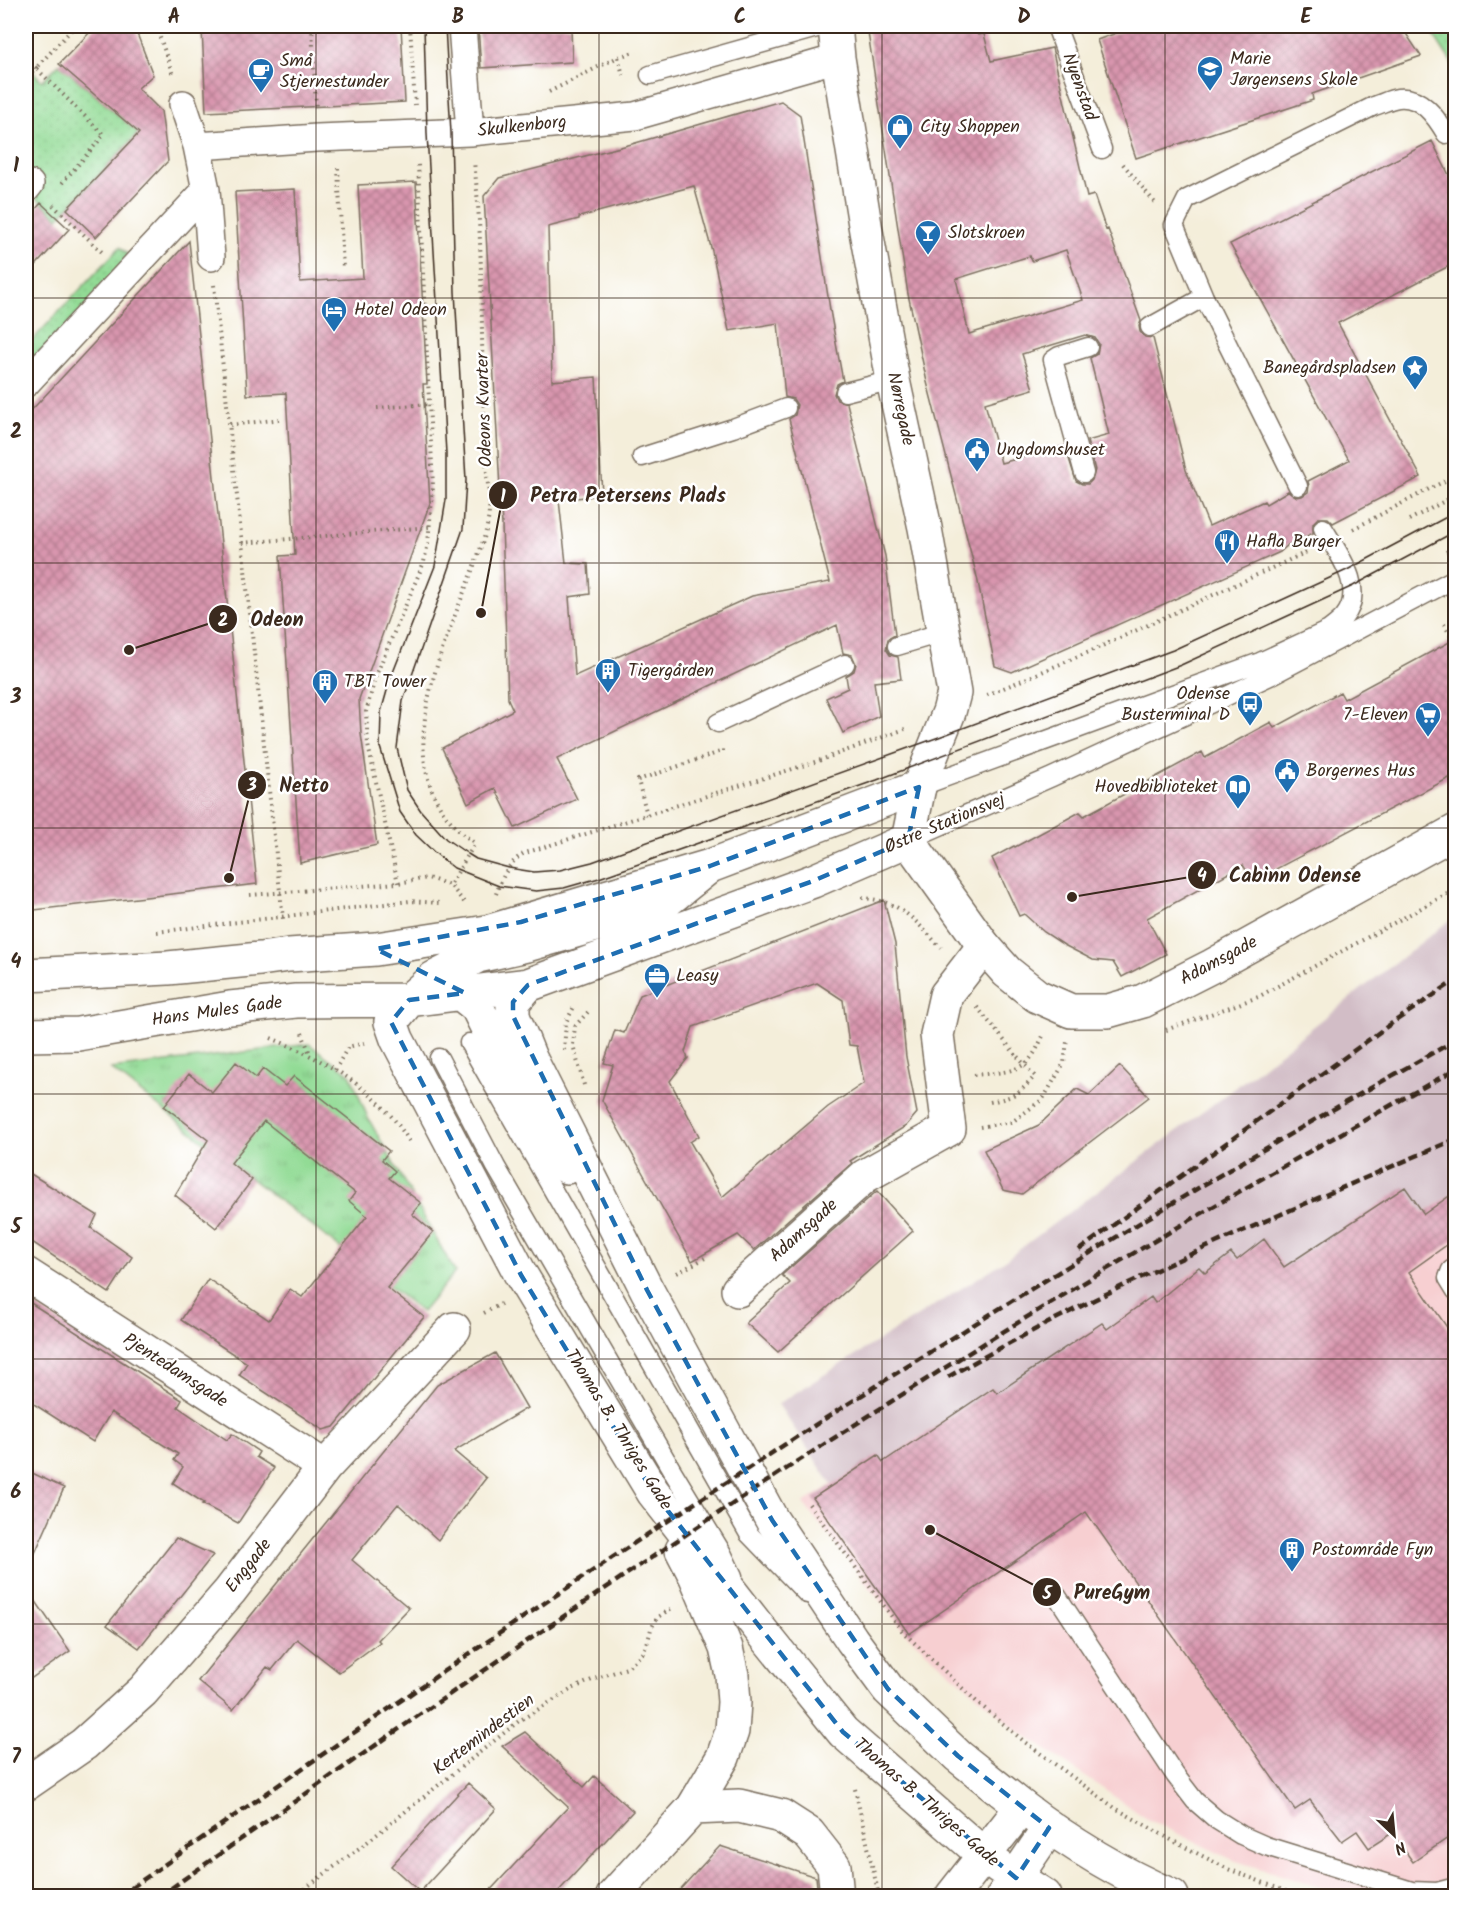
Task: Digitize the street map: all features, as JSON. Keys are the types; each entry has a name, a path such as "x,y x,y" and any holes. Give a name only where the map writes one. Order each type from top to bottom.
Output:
{"street":[{"path":"462,26 470,132"},
{"name":"Nørregade","path":"835,26 838,58 866,231 893,380 925,528 954,693 949,712 919,787"},
{"name":"Skulkenborg","path":"197,146 336,137 470,132 635,116 838,58"},
{"path":"183,104 197,146 206,190 211,257"},
{"path":"26,383 206,190"},
{"path":"908,840 919,787"},
{"path":"26,975 168,968 289,955 376,949 487,932 710,866 919,787"},
{"name":"Adamsgade","path":"908,840 984,946 1008,972 1036,996 1071,1011 1108,1011 1143,1001 1212,966 1455,831"},
{"name":"Østre Stationsvej","path":"409,1000 448,986 528,985 813,881 908,840"},
{"path":"448,986 478,956 527,945 659,907 710,866"},
{"path":"950,1129 937,1035 946,995 984,946"},
{"path":"376,949 448,986 477,1007 508,1070 552,1150 609,1215"},
{"path":"26,995 168,968"},
{"path":"528,985 513,1002 513,1016 530,1058 647,1290 772,1520 852,1641 888,1689 958,1756 1022,1808 1049,1828 1108,1863 1172,1896"},
{"name":"Hans Mules Gade","path":"26,1035 78,1034 230,1008 296,1001 409,1000"},
{"name":"Thomas B. Thriges Gade","path":"409,1000 391,1022 398,1039 521,1275 653,1492 843,1732 985,1856 1010,1887 1045,1896"},
{"name":"Adamsgade","path":"738,1290 865,1176 950,1129"},
{"name":"Pjentedamsgade","path":"26,1274 325,1467"},
{"name":"Enggade","path":"26,1784 84,1744 143,1691 230,1591 325,1467 454,1329"},
{"path":"613,1896 693,1808 723,1757 732,1731 735,1702 726,1648 696,1577 653,1492"},
{"path":"693,1808 739,1806 781,1816 809,1834 834,1866 837,1896"},
{"path":"952,1896 1022,1808"},
{"name":"Thomas B. Thriges Gade","path":"1010,1887 1049,1828"}],"lane":[{"path":"650,75 824,26"},
{"name":"Nyenstad","path":"1056,26 1109,153"},
{"path":"1298,486 1204,297 1174,225 1187,199 1374,106 1399,98 1419,102 1435,115 1446,134"},
{"path":"1150,327 1204,297"},
{"path":"1084,473 1053,360 1088,347"},
{"path":"844,392 893,380"},
{"path":"642,457 733,428 786,408"},
{"path":"1272,675 1344,618 1352,603 1353,586 1327,534"},
{"name":"Østre Stationsvej","path":"908,840 1052,777 1272,675 1455,578"},
{"path":"919,787 1260,662 1327,631"},
{"path":"897,646 944,632"},
{"path":"718,723 845,664"},
{"path":"469,1043 748,1534 852,1641"},
{"path":"439,1058 496,1167 722,1552 763,1633"},
{"path":"1455,1267 1448,1278 1455,1291"},
{"path":"1057,1596 1175,1775 1196,1801 1217,1820 1266,1846 1412,1891 1437,1892 1455,1887"}],"path":[{"path":"26,79 75,26"},
{"path":"156,26 183,104"},
{"path":"312,26 315,85"},
{"path":"398,883 368,745 366,712 376,675 424,562 433,487 410,26"},
{"path":"544,95 618,57 641,50"},
{"path":"26,58 104,135 34,191 104,254 122,237 143,258"},
{"name":"Odeons Kvarter","path":"450,885 474,845 453,825 430,785 424,755 424,715 434,675 483,540 489,512 483,395 480,208 470,132"},
{"path":"26,135 34,142 26,151"},
{"path":"336,137 343,269"},
{"path":"1109,153 1174,225"},
{"path":"211,257 283,916 410,902 446,903"},
{"path":"376,408 429,404"},
{"path":"230,425 282,419"},
{"path":"491,901 509,868 519,856 818,761 949,712 1089,652 1327,534 1455,475"},
{"path":"1409,520 1455,495"},
{"path":"242,543 429,527"},
{"path":"1444,624 1453,640"},
{"path":"647,814 638,780 723,751 718,723"},
{"path":"249,895 398,883 428,878 450,885 464,902"},
{"path":"1157,1032 1258,997 1455,889"},
{"path":"860,898 879,899 911,916 964,973"},
{"path":"455,902 474,902"},
{"path":"564,1059 566,1022 576,1001"},
{"path":"585,1091 573,1045 575,1026 588,1012"},
{"path":"984,1014 1035,1076 1023,1089 1011,1097 990,1102"},
{"path":"970,1075 997,1073 1016,1068 1029,1060 1044,1033"},
{"path":"303,1035 310,1055"},
{"path":"271,1038 310,1055 375,1097 402,1128 414,1149"},
{"path":"335,1070 348,1047 364,1043"},
{"path":"950,1129 1012,1122 1043,1099 1064,1063"},
{"path":"693,1264 705,1258"},
{"path":"672,1263 683,1283"},
{"path":"809,1504 903,1632 976,1702 1026,1743 1115,1808 1175,1842 1228,1869 1298,1896"},
{"name":"Kertemindestien","path":"295,1896 519,1722 572,1689 627,1668 643,1653 657,1618 676,1606"},
{"path":"855,1787 878,1896"}],"highlighted area":[{"path":"919,787 908,840 813,881 528,985 513,1002 513,1016 647,1290 772,1520 888,1689 958,1756 1049,1828 1016,1878 843,1732 653,1492 521,1275 391,1022 409,1000 465,993 376,949 521,922 710,866"}],"shaded area":[{"path":"1455,916 1455,1192 1424,1213 1405,1187 1284,1268 1264,1239 1237,1260 1231,1254 1205,1273 1198,1267 1155,1303 1151,1297 1107,1329 1102,1323 997,1393 992,1388 882,1462 878,1455 832,1485 778,1404 1000,1264 1240,1084"},
{"name":"Postområde Fyn","path":"1405,1187 1424,1213 1455,1192 1455,1896 1347,1896 1233,1860 1147,1819 1016,1729 907,1635 803,1503 878,1455 882,1462 993,1388 997,1393 1102,1323 1108,1329 1151,1297 1156,1303 1199,1267 1264,1239 1284,1267"}],"green space":[{"path":"1428,26 1455,26 1455,68"},
{"path":"59,64 139,133 58,218 26,188 26,65 42,81"},
{"path":"120,247 133,260 26,373 26,347"},
{"path":"309,1044 350,1074 368,1118 455,1272 422,1312 111,1069"}],"building":[{"path":"96,26 134,26 153,75 138,88 161,111 168,161 96,237 67,209 139,133 59,64"},
{"path":"265,26 401,26 405,102 206,112 202,29"},
{"path":"478,26 571,26 572,62 481,68"},
{"path":"867,26 975,26 978,35 984,34 991,61 1052,48 1087,197 1094,195 1106,230 1108,229 1141,321 1140,332 1145,337 1153,338 1186,470 1209,526 1264,501 1266,504 1288,491 1297,497 1302,496 1308,492 1308,481 1349,460 1230,244 1432,141 1455,187 1455,263 1338,323 1421,477 1333,523 1328,518 1318,518 1313,523 1313,533 1288,545 1280,552 1012,672 995,666 977,577 927,382 908,294","holes":["1066,250 1083,300 969,334 956,279 1030,256 1032,261","1085,335 1095,338 1099,344 1097,354 1090,358 1109,435 1087,441 1095,470 1092,480 1088,484 1076,481 1065,446 1001,463 985,403 1033,389 1022,354"]},
{"name":"Marie Jørgensens Skole","path":"1136,26 1401,26 1421,56 1312,94 1313,100 1136,158 1097,40"},
{"path":"781,101 800,115 843,381 837,384 834,394 837,400 847,403 885,556 895,635 888,639 886,649 890,655 898,657 901,679 874,682 879,716 843,733 826,698 848,688 846,676 854,671 856,664 852,655 843,653 837,625 557,759 577,799 515,828 495,788 468,803 442,748 513,710 508,699 502,525 484,196 499,178 632,144","holes":["694,186 712,251 729,331 778,323 785,397 793,399 797,405 795,415 789,419 830,582 752,596 575,676 569,597 590,594 588,564 566,563 559,500 602,495 596,377 552,381 548,227"]},
{"path":"416,182 427,384 423,384 430,503 359,699 361,734 377,845 300,863 280,556 295,555 286,393 247,395 235,192 295,189 300,282 363,278 358,185"},
{"path":"41,203 69,229 26,276 26,220"},
{"path":"189,241 257,884 26,911 26,416"},
{"path":"1455,639 1455,775 1253,881 1243,865 1147,918 1166,954 1122,977 1113,962 1093,960 1044,932 1024,914 1019,916 992,858 1080,812 1084,816 1202,752 1205,758 1271,722 1274,728 1340,692 1344,699"},
{"path":"884,900 895,944 906,1057 917,1113 906,1126 850,1161 852,1163 754,1250 738,1235 692,1261 602,1100 613,1065 604,1063 615,1030 624,1033 640,995","holes":["817,983 843,1000 849,1045 857,1046 864,1083 828,1107 722,1197 690,1142 699,1136 670,1081 688,1058 685,1052 693,1027"]},
{"path":"236,1062 256,1078 263,1069 285,1086 294,1076 389,1151 382,1160 395,1171 389,1178 421,1203 412,1214 433,1232 387,1288 424,1317 334,1427 323,1430 239,1375 247,1363 181,1320 208,1279 269,1320 290,1289 302,1297 367,1216 349,1201 355,1193 264,1121 231,1163 252,1180 216,1228 175,1195 208,1140 164,1106 189,1074 212,1092"},
{"path":"1120,1066 1149,1097 1022,1194 1003,1190 984,1150 1039,1125 1077,1089 1089,1095"},
{"path":"26,1171 97,1215 91,1228 132,1257 109,1293 26,1238"},
{"name":"Postområde Fyn","path":"1405,1187 1424,1214 1455,1192 1455,1239 1409,1272 1455,1339 1455,1833 1413,1862 1392,1833 1369,1848 1357,1831 1342,1841 1310,1800 1295,1810 1086,1512 909,1634 813,1498 878,1455 883,1462 993,1388 997,1393 1102,1323 1107,1329 1151,1297 1155,1303 1199,1267 1205,1273 1231,1253 1237,1260 1264,1239 1284,1267"},
{"path":"877,1191 913,1231 778,1352 746,1323 790,1283 782,1275"},
{"path":"26,1300 182,1400 178,1407 227,1440 232,1434 259,1452 256,1457 274,1468 238,1523 202,1504 204,1503 173,1483 183,1467 174,1460 178,1454 111,1412 93,1442 26,1399"},
{"path":"495,1353 527,1408 454,1451 486,1478 438,1540 398,1504 352,1560 409,1608 378,1640 380,1642 339,1672 297,1639 272,1670 267,1667 233,1710 198,1681 437,1385"},
{"path":"26,1470 64,1488 26,1573"},
{"path":"176,1538 213,1555 139,1648 107,1625"},
{"path":"26,1587 70,1651 26,1682"},
{"path":"525,1732 584,1787 594,1776 633,1811 554,1896 485,1896 568,1807 502,1746"},
{"path":"468,1783 496,1809 420,1892 391,1866"},
{"path":"720,1846 816,1877 818,1896 674,1896"}],"tram line":[{"path":"424,26 427,134 446,453 446,500 435,566 390,680 381,712 380,747 400,812 416,835 454,868 499,886 536,891 564,888 599,878 877,780 1181,665 1353,586 1456,531"},
{"path":"445,26 451,133 455,292 466,480 463,529 403,701 397,748 407,790 421,811 446,839 476,859 534,872 560,870 592,862 1173,650 1347,570 1456,512"}],"railway":[{"path":"1079,1250 1385,1028 1456,980"},
{"path":"120,1896 446,1670 776,1450 1113,1239 1283,1138 1456,1040"},
{"path":"160,1896 522,1645 796,1462 1029,1316 1170,1232 1456,1069"},
{"path":"948,1377 1009,1343 1135,1280 1262,1222 1456,1139"}],"place":[{"name":"Marie Jørgensens Skole","path":"1210,92"},
{"name":"Små Stjernestunder","path":"261,94"},
{"name":"City Shoppen","path":"900,150"},
{"name":"Slotskroen","path":"928,256"},
{"name":"Hotel Odeon","path":"334,333"},
{"name":"Banegårdspladsen","path":"1415,391"},
{"name":"Ungdomshuset","path":"977,473"},
{"name":"Hafla Burger","path":"1227,565"},
{"name":"Petra Petersens Plads","path":"481,613"},
{"name":"Odeon","path":"129,650"},
{"name":"Tigergården","path":"608,694"},
{"name":"TBT Tower","path":"325,705"},
{"name":"Odense Busterminal D","path":"1250,727"},
{"name":"7-Eleven","path":"1428,738"},
{"name":"Borgernes Hus","path":"1287,794"},
{"name":"Hovedbiblioteket","path":"1238,810"},
{"name":"Netto","path":"229,878"},
{"name":"Cabinn Odense","path":"1072,897"},
{"name":"Leasy","path":"657,999"},
{"name":"PureGym","path":"930,1530"},
{"name":"Postområde Fyn","path":"1292,1573"}]}
